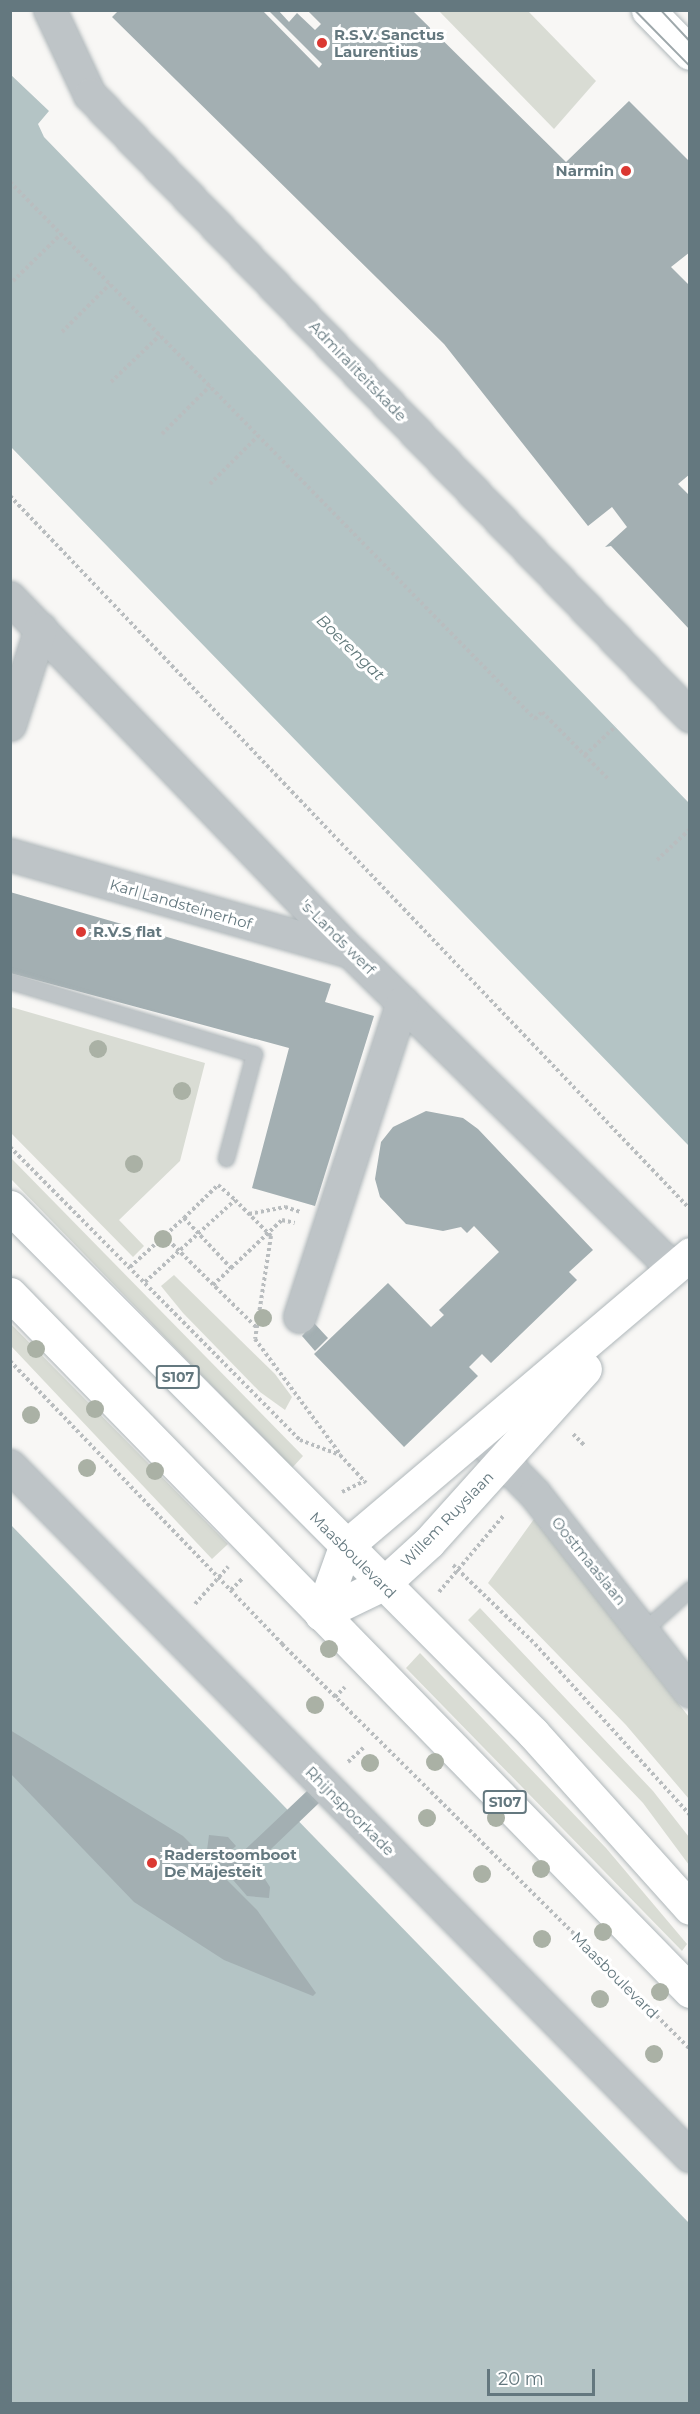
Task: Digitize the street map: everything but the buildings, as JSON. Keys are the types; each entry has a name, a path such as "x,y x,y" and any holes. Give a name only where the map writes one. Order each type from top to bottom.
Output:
{"main road":[{"path":"648,10 690,53"},
{"name":"Maasboulevard","path":"10,1207 577,1780 690,1908"},
{"path":"321,1614 345,1547 480,1438 682,1261"},
{"name":"Willem Ruyslaan","path":"321,1614 383,1584 502,1461 682,1261"},
{"name":"S107","path":"10,1294 690,1991"}],"street":[{"name":"Admiraliteitskade","path":"54,12 90,95 690,716"},
{"name":"'s-Lands werf","path":"10,598 352,953 682,1261"},
{"path":"10,725 41,629"},
{"name":"Karl Landsteinerhof","path":"10,855 352,953"},
{"path":"300,1317 403,1002"},
{"name":"Oostmaaslaan","path":"480,1438 644,1630 690,1692"},
{"name":"Rhijnspoorkade","path":"10,1466 690,2156"}],"lane":[{"path":"10,981 254,1054 226,1158"},
{"path":"644,1630 690,1589"}],"path":[{"path":"11,185 535,719 542,712 608,779"},
{"path":"13,281 61,234"},
{"path":"62,332 110,284"},
{"path":"111,382 160,335"},
{"path":"162,434 210,386"},
{"path":"210,484 258,436"},
{"path":"10,496 690,1209"},
{"path":"585,755 616,726"},
{"path":"657,860 690,829"},
{"path":"10,1147 300,1440 340,1455"},
{"path":"130,1267 218,1185 268,1233"},
{"path":"145,1282 235,1200"},
{"path":"248,1214 285,1207"},
{"path":"183,1218 231,1268"},
{"path":"213,1285 282,1220"},
{"path":"268,1233 255,1339 340,1455 371,1488"},
{"path":"164,1236 257,1328"},
{"name":"Maasboulevard","path":"10,1361 219,1578 690,2049"},
{"path":"443,1555 535,1644 690,1815"},
{"path":"204,1595 237,1557"},
{"path":"357,1753 363,1748"}],"shaded area":[{"path":"439,11 528,11 596,81 554,129"},
{"path":"11,1007 205,1063 180,1161 119,1220 144,1246 133,1257 11,1133"},
{"path":"10,1157 303,1456 292,1468 11,1179"},
{"path":"174,1275 275,1374 292,1397 285,1410 260,1392 183,1313 161,1286"},
{"path":"10,1323 228,1544 212,1559 11,1346"},
{"path":"534,1519 689,1717 689,1799 626,1725 488,1583"},
{"path":"480,1608 653,1791 689,1837 689,1865 643,1803 468,1620"},
{"path":"420,1653 606,1848 687,1944 682,1951 406,1668"}],"water":[{"name":"Boerengat","path":"10,74 49,111 38,124 44,137 689,803 689,1146 11,447"},
{"path":"10,1524 689,2223 689,2403 11,2403"}],"tram line":[{"path":"635,10 690,66"},
{"path":"661,10 690,41"}],"place":[{"name":"R.S.V. Sanctus Laurentius","path":"322,43"},
{"name":"Narmin","path":"626,171"},
{"name":"R.V.S flat","path":"81,932"},
{"name":"Raderstoomboot De Majesteit","path":"152,1863"}]}
